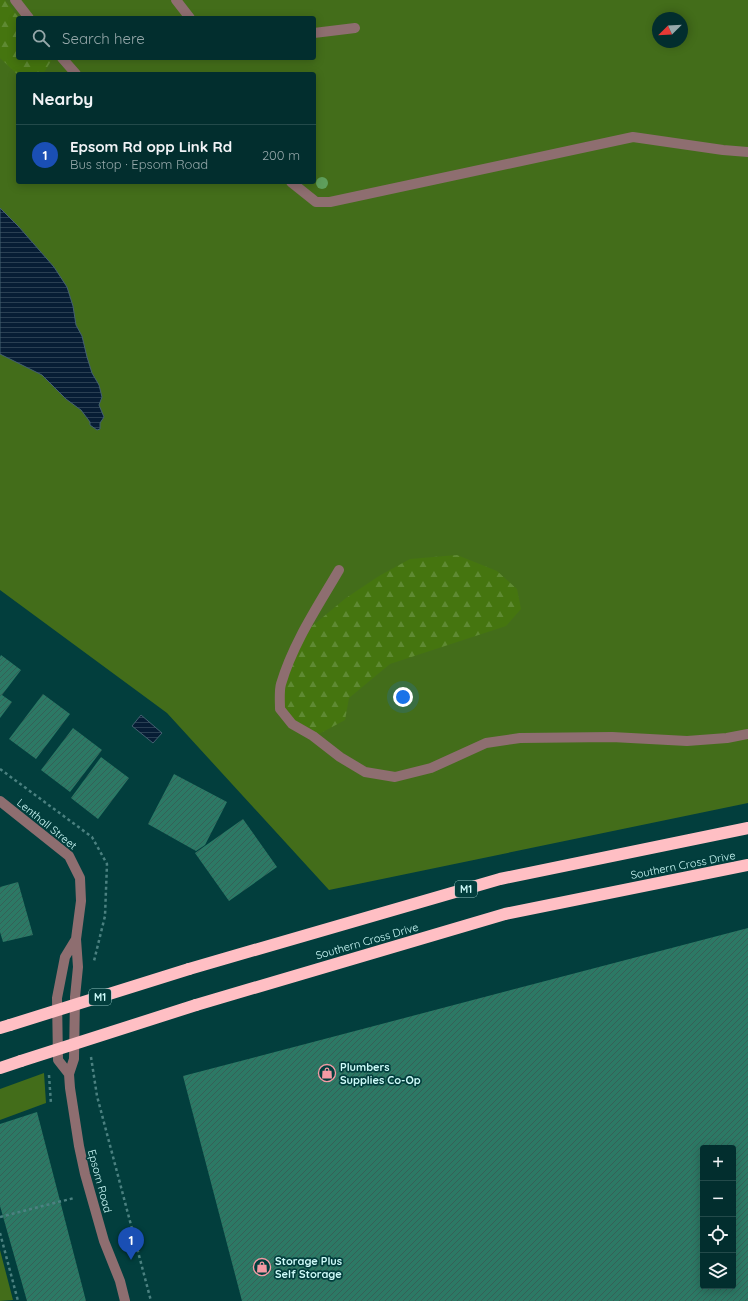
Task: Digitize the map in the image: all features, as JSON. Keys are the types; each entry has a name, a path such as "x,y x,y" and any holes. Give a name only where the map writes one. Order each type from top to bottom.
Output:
{"highway":[{"name":"Southern Cross Drive","path":"5,1026 189,969 500,879 748,828"},
{"name":"Southern Cross Drive","path":"0,1068 196,1005 505,914 748,865"}],"street":[{"path":"15,0 27,16"},
{"path":"176,0 188,16"},
{"path":"316,33 355,28"},
{"path":"64,60 74,72"},
{"path":"294,184 316,202 330,202 633,138 748,152"},
{"path":"339,570 312,616 294,651 281,684 280,708 292,724 313,736 340,757 365,772 395,777 430,768 486,743 520,738 612,737 687,740 728,738 748,734"},
{"name":"Lenthall Street","path":"0,802 69,856 76,866 80,878 81,901 76,939 78,967 74,1059 69,1074 70,1088"},
{"name":"Lenthall Street","path":"69,1074 58,1060 58,998 65,957 76,939"},
{"name":"Epsom Road","path":"70,1088 85,1174 102,1234 126,1301"}],"path":[{"path":"91,1053 97,1096 151,1301"},
{"path":"0,1217 74,1198"},
{"path":"0,1233 18,1301"}],"green space":[{"path":"0,0 748,0 748,803 329,890 167,713 0,590"},
{"path":"0,0 5,0 17,16 16,16 16,60 51,61 44,72 16,73 0,58"},
{"path":"457,555 497,571 517,589 521,609 506,626 390,664 349,698 345,720 319,734 292,724 280,709 282,681 311,627 346,598 379,576 410,559"},
{"path":"44,1073 46,1103 0,1120 0,1089"},
{"path":"0,1250 13,1300 0,1301"}],"water":[{"path":"0,208 54,267 67,287 73,306 76,325 82,336 92,373 99,385 102,397 99,405 104,417 100,423 100,429 97,430 90,425 90,422 81,410 66,399 42,375 0,354"},
{"path":"141,715 162,733 153,743 132,726"}],"building":[{"path":"1,655 21,670 2,695 12,702 0,718 0,657"},
{"path":"43,694 70,714 36,759 9,739"},
{"path":"73,728 102,750 70,792 41,770"},
{"path":"101,757 129,778 98,819 71,798"},
{"path":"174,774 227,802 205,845 196,851 148,824"},
{"path":"243,819 277,867 229,901 195,853"},
{"path":"18,882 33,935 3,942 0,932 0,887"},
{"path":"748,928 748,1301 242,1301 183,1076"},
{"path":"37,1112 86,1301 27,1301 0,1206 0,1124"}],"place":[{"name":"Plumbers Supplies Co-Op","path":"327,1073"},
{"name":"Epsom Rd opp Link Rd","path":"131,1260"},
{"name":"Storage Plus Self Storage","path":"262,1267"}]}
